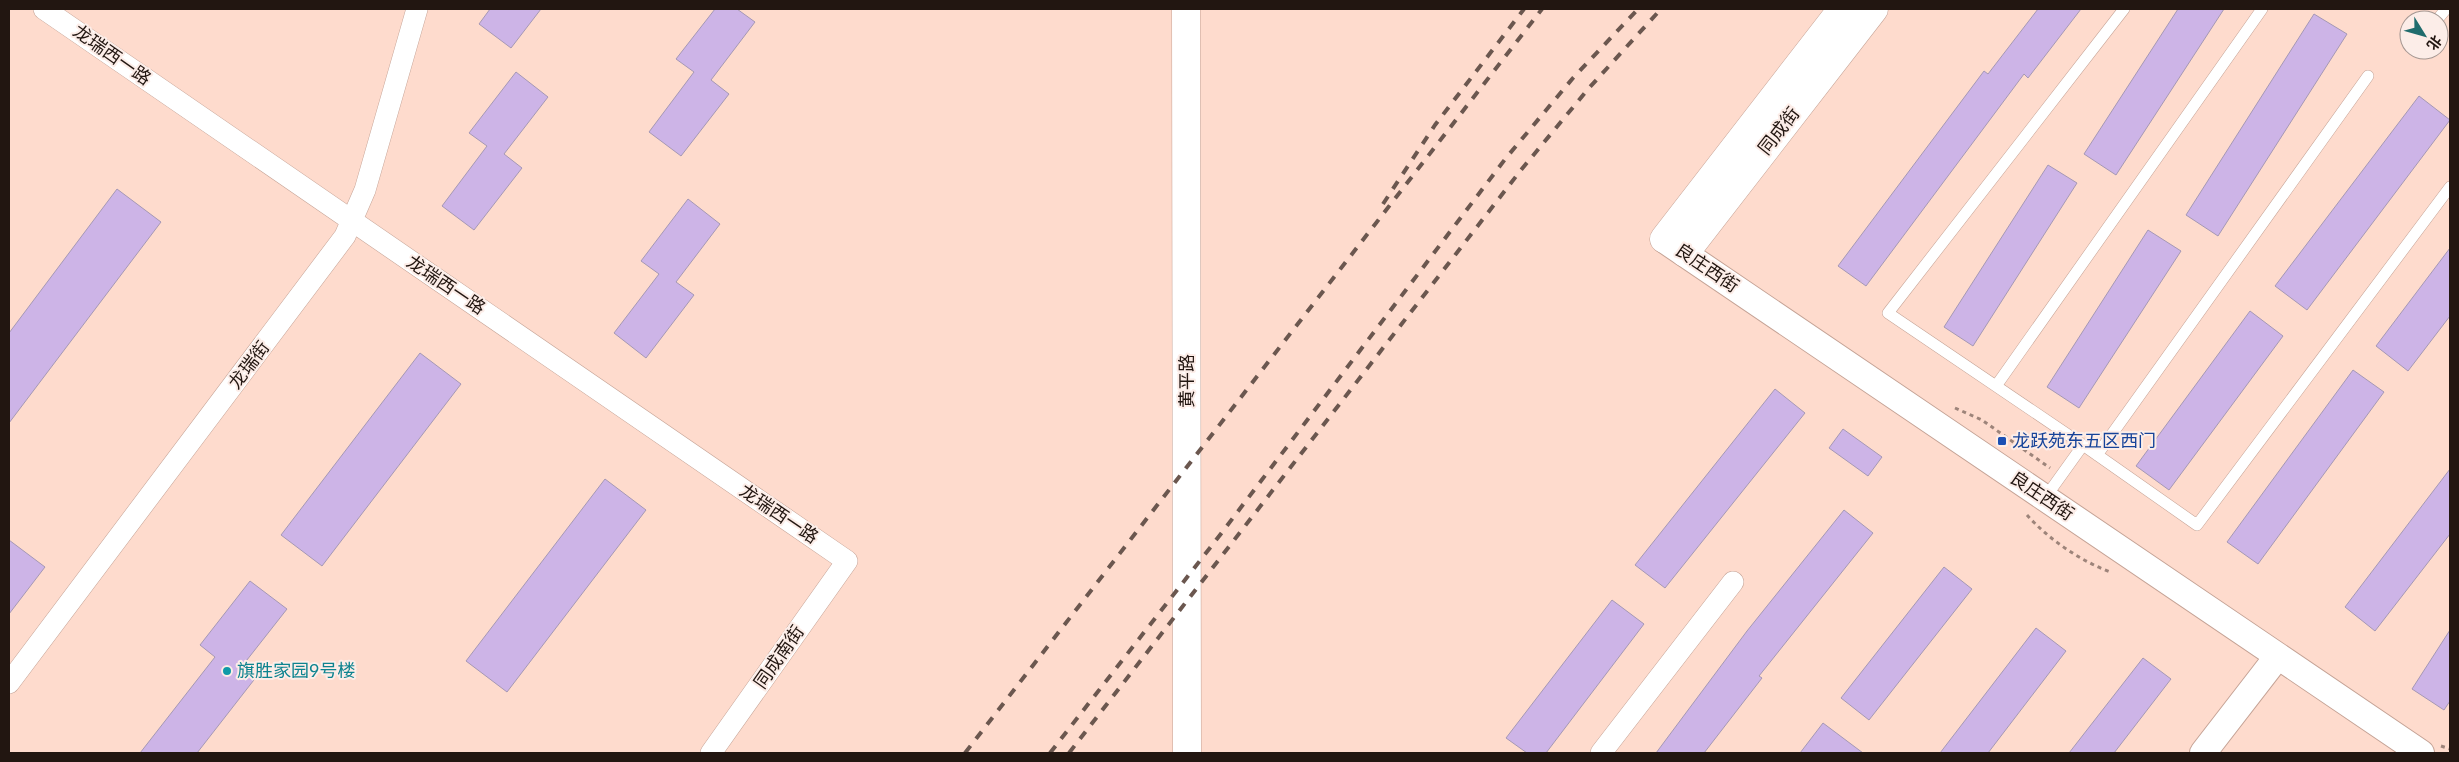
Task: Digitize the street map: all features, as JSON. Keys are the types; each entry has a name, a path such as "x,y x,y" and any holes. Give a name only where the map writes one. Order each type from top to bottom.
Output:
{"main road":[{"name":"黄平路","path":"1186,9 1188,753"},
{"name":"黄平路","path":"1200,9 1201,753"},
{"name":"同成街","path":"1674,246 1842,9"},
{"name":"同成街","path":"1674,246 1874,9"}],"street":[{"name":"龙瑞西一路","path":"44,9 847,561"},
{"name":"龙瑞街","path":"9,683 336,250 353,221 365,190 417,9"},
{"name":"良庄西街","path":"1674,246 2420,753"},
{"name":"同成南街","path":"711,753 847,561"},
{"path":"1601,753 1733,582"},
{"path":"2203,753 2278,656"}],"lane":[{"path":"2124,9 1888,313 2197,525 2450,187"},
{"path":"1996,386 2262,9"},
{"path":"2097,455 2368,76"},
{"path":"2045,498 2083,445"}],"building":[{"path":"490,9 541,9 511,48 479,24"},
{"path":"715,9 737,9 755,22 711,80 729,94 681,156 649,132 694,72 676,59"},
{"path":"2038,9 2081,9 2028,78 2024,74 1866,286 1838,266 1984,71 1988,74"},
{"path":"2178,9 2224,9 2116,175 2084,154"},
{"path":"2314,14 2347,34 2218,236 2186,215"},
{"path":"516,72 548,97 504,154 522,168 474,230 442,206 487,146 469,133"},
{"path":"2419,96 2450,120 2307,310 2275,286"},
{"path":"2048,165 2077,183 1973,346 1944,327"},
{"path":"117,189 161,222 9,423 9,333"},
{"path":"688,199 720,224 676,282 694,295 646,358 614,333 659,274 641,261"},
{"path":"2148,230 2181,251 2079,408 2047,387"},
{"path":"2450,248 2450,316 2408,371 2376,346"},
{"path":"2250,311 2283,336 2169,490 2136,466"},
{"path":"420,353 461,384 322,566 281,535"},
{"path":"2353,370 2384,392 2258,564 2227,542"},
{"path":"1775,389 1805,413 1665,588 1635,565"},
{"path":"1843,429 1882,457 1868,476 1829,448"},
{"path":"2450,469 2450,534 2375,631 2345,607"},
{"path":"605,479 646,510 507,692 466,661"},
{"path":"1844,510 1873,533 1759,676 1762,678 1704,753 1656,753 1747,631"},
{"path":"9,540 45,567 9,614"},
{"path":"1944,567 1972,589 1869,720 1841,698"},
{"name":"旗胜家园9号楼","path":"250,581 287,609 243,665 257,676 197,753 140,753 215,657 200,645"},
{"path":"1612,600 1644,624 1546,753 1527,753 1506,738"},
{"path":"2036,628 2066,651 1988,753 1940,753"},
{"path":"2450,630 2450,701 2444,710 2412,689"},
{"path":"2143,658 2171,679 2114,753 2069,753"},
{"path":"1823,723 1863,753 1800,753"}],"railway":[{"path":"1383,204 1435,125 1524,9"},
{"path":"965,753 1542,9"},
{"path":"1050,753 1220,535 1506,158 1573,78 1638,9"},
{"path":"1069,753 1521,170 1589,88 1661,9"}],"place":[{"name":"龙跃苑东五区西门","path":"2002,441"},
{"name":"旗胜家园9号楼","path":"227,671"}]}
